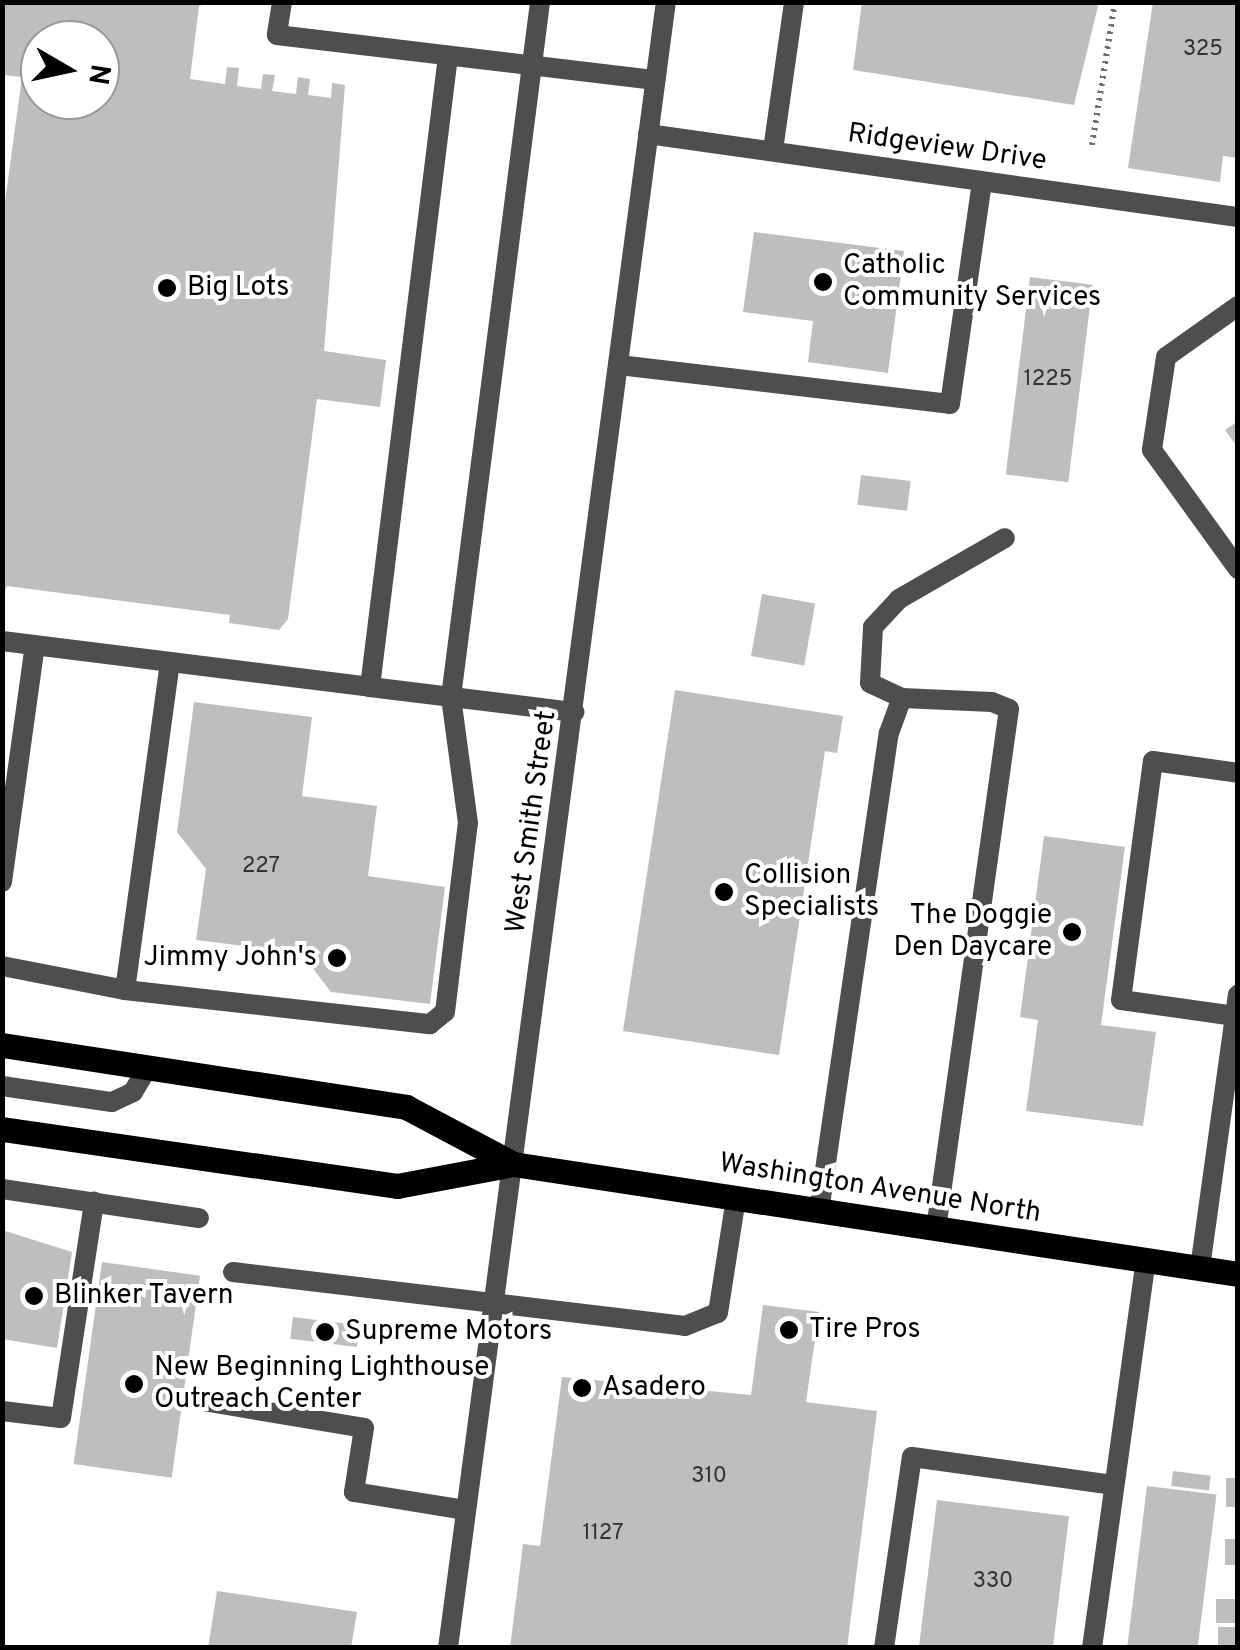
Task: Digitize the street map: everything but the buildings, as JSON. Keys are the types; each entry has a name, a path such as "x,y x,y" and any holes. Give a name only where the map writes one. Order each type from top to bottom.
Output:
{"main road":[{"name":"Washington Avenue North","path":"2,1046 406,1107 513,1164"},
{"name":"Washington Avenue North","path":"2,1130 396,1186 513,1164 1238,1274"}],"street":[{"path":"282,2 278,35 656,80"},
{"path":"2,966 126,990 411,1026 445,1012 468,823 451,697 540,2"},
{"name":"West Smith Street","path":"448,1648 666,2"},
{"path":"773,150 794,2"},
{"path":"370,688 448,56"},
{"name":"Ridgeview Drive","path":"648,134 1238,218"},
{"path":"619,365 950,404 982,180"},
{"path":"1233,308 1166,357 1152,450 1238,569"},
{"path":"936,1228 1010,709 902,698 870,682 872,626 899,598 1004,538"},
{"path":"2,640 574,712"},
{"path":"2,882 34,645"},
{"path":"126,990 170,662"},
{"path":"820,1210 889,733 902,698"},
{"path":"1200,1268 1236,1005 1122,1000 1152,762 1238,773"},
{"path":"2,1086 112,1102 134,1092 148,1066"},
{"path":"2,1189 199,1218"},
{"path":"233,1272 493,1300 684,1326 718,1313 736,1198"},
{"path":"2,1411 62,1418 94,1202"},
{"path":"1092,1648 1146,1260"},
{"path":"203,1401 364,1428 354,1492 466,1510"},
{"path":"884,1648 912,1457 1114,1485"}],"path":[{"path":"1092,145 1115,2"}],"place":[{"name":"Catholic Community Services","path":"823,282"},
{"name":"Big Lots","path":"167,288"},
{"name":"Collision Specialists","path":"724,892"},
{"name":"The Doggie Den Daycare","path":"1072,932"},
{"name":"Jimmy John's","path":"337,958"},
{"name":"Blinker Tavern","path":"34,1296"},
{"name":"Tire Pros","path":"789,1330"},
{"name":"Supreme Motors","path":"325,1332"},
{"name":"New Beginning Lighthouse Outreach Center","path":"134,1384"},
{"name":"Asadero","path":"582,1388"}]}
